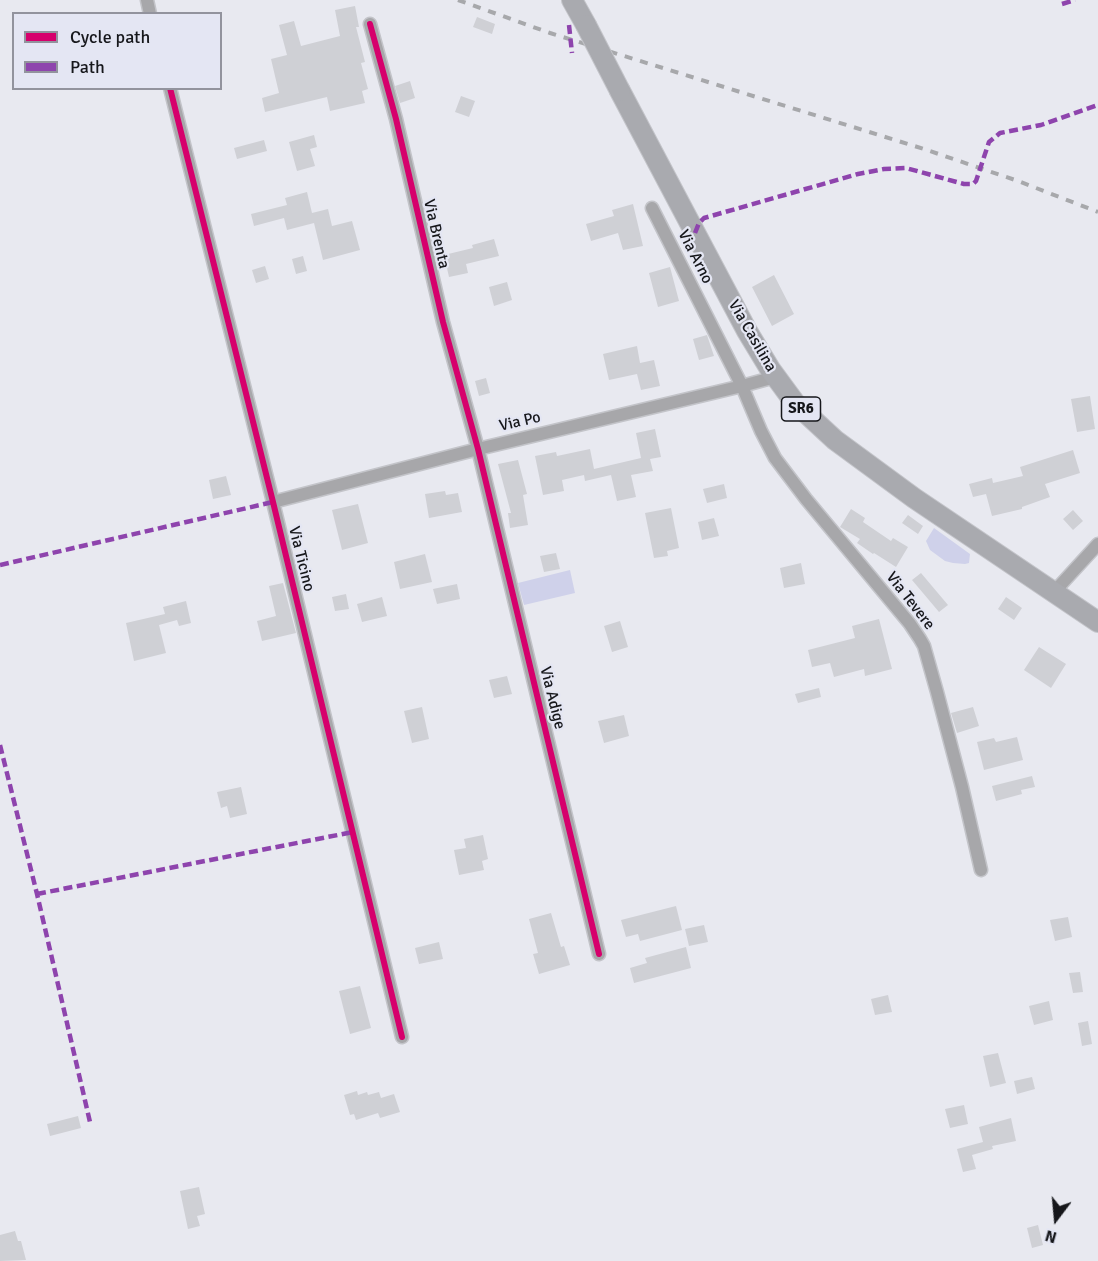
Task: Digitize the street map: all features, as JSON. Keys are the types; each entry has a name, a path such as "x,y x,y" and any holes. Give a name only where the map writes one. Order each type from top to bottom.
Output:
{"main road":[{"name":"Via Casilina","path":"572,0 758,349 775,377 804,412 842,445 914,498 1098,622"}],"street":[{"name":"Via Brenta","path":"370,24 396,119 443,322 478,448"},
{"name":"Via Ticino","path":"170,90 402,1037"},
{"name":"Via Arno","path":"652,208 742,386"},
{"name":"Via Po","path":"273,502 478,448 775,377"},
{"name":"Via Tevere","path":"742,386 761,431 783,469 920,639 932,674 959,776 981,870"},
{"name":"Via Adige","path":"478,448 599,954"},
{"path":"1054,592 1096,551"}],"shaded area":[{"path":"934,528 970,554 969,563 945,561 930,550 926,541"},
{"path":"570,570 575,593 524,605 518,583"}],"building":[{"path":"355,6 359,27 356,27 365,62 361,63 368,89 362,91 365,103 330,111 327,97 265,112 262,98 279,93 271,59 287,55 279,25 294,21 301,46 340,36 335,10"},
{"path":"477,17 495,24 492,34 473,27"},
{"path":"410,81 415,98 400,103 395,86"},
{"path":"461,96 475,101 469,117 455,112"},
{"path":"314,135 317,147 310,149 315,166 297,171 289,142"},
{"path":"264,140 267,151 237,159 234,148"},
{"path":"307,192 312,213 328,209 332,226 352,221 360,250 323,260 314,223 287,230 284,218 254,226 251,214 287,205 285,198"},
{"path":"633,204 643,246 623,250 618,233 591,241 586,224 614,216 612,210"},
{"path":"494,239 499,256 466,264 468,273 449,277 444,255 473,248 472,245"},
{"path":"303,256 307,271 296,274 292,259"},
{"path":"265,266 269,279 256,283 252,270"},
{"path":"670,267 679,301 658,307 649,273"},
{"path":"774,275 794,314 772,326 752,287"},
{"path":"507,282 512,300 494,306 489,287"},
{"path":"707,335 714,356 699,360 693,339"},
{"path":"637,346 640,363 654,360 660,386 641,390 637,374 609,380 603,354"},
{"path":"486,378 490,393 479,396 475,381"},
{"path":"1090,396 1095,429 1077,432 1071,399"},
{"path":"655,429 661,457 650,459 653,471 631,475 636,497 617,501 611,475 585,481 584,475 562,480 564,491 543,495 535,456 556,452 557,456 590,449 594,469 641,458 636,433"},
{"path":"1073,450 1080,473 1045,484 1050,497 1022,507 1022,509 992,516 986,494 973,497 969,484 992,478 993,483 1023,476 1020,467"},
{"path":"518,460 527,494 523,495 528,525 510,528 508,513 511,513 498,464"},
{"path":"226,476 231,495 213,499 209,480"},
{"path":"724,484 727,498 707,503 703,489"},
{"path":"445,491 446,495 458,493 462,512 429,518 425,494"},
{"path":"358,504 368,543 342,550 332,510"},
{"path":"671,508 679,548 667,551 668,556 654,558 645,513"},
{"path":"851,509 865,518 863,522 891,541 893,538 908,547 896,567 857,543 860,539 840,527"},
{"path":"1073,510 1083,521 1073,530 1063,519"},
{"path":"908,515 923,526 918,534 902,523"},
{"path":"714,518 719,536 702,540 698,522"},
{"path":"556,553 560,569 544,572 540,556"},
{"path":"425,554 432,582 400,589 394,562"},
{"path":"801,563 805,584 784,588 780,568"},
{"path":"921,573 948,605 939,612 912,580"},
{"path":"283,583 296,633 262,641 257,621 276,616 269,586"},
{"path":"457,584 460,599 437,604 433,589"},
{"path":"346,594 349,609 335,611 332,597"},
{"path":"382,597 387,616 362,622 357,604"},
{"path":"1006,597 1022,608 1014,620 998,609"},
{"path":"186,601 191,623 179,626 177,620 159,625 166,653 134,661 126,623 165,614 163,607"},
{"path":"879,619 892,669 865,676 864,669 834,677 830,663 812,667 808,650 855,638 852,626"},
{"path":"620,621 628,647 612,652 604,626"},
{"path":"1039,647 1066,664 1051,688 1024,670"},
{"path":"507,676 512,694 494,698 489,680"},
{"path":"819,688 821,697 798,703 795,694"},
{"path":"422,707 429,739 412,743 404,711"},
{"path":"973,707 979,726 957,733 951,713"},
{"path":"624,715 629,736 604,743 598,721"},
{"path":"1017,737 1023,760 984,770 977,742 994,738 996,742"},
{"path":"1032,776 1035,787 1021,790 1022,794 996,801 992,786"},
{"path":"241,787 247,814 230,818 227,806 221,808 217,792"},
{"path":"483,835 488,859 482,861 484,870 459,875 454,850 466,848 464,839"},
{"path":"676,906 682,930 640,941 638,934 626,937 621,920"},
{"path":"551,913 561,947 564,946 570,965 539,974 533,954 538,953 529,919"},
{"path":"1068,917 1072,937 1055,941 1050,920"},
{"path":"704,925 708,942 689,946 685,929"},
{"path":"439,942 443,959 419,964 415,948"},
{"path":"686,947 691,968 634,983 630,968 647,963 645,958"},
{"path":"1080,972 1083,992 1073,993 1069,973"},
{"path":"360,986 371,1028 350,1034 339,991"},
{"path":"888,995 892,1012 875,1015 871,999"},
{"path":"1049,1001 1053,1020 1034,1025 1029,1006"},
{"path":"1088,1021 1092,1044 1082,1046 1078,1023"},
{"path":"998,1053 1006,1083 990,1087 983,1056"},
{"path":"1032,1077 1035,1089 1017,1094 1014,1081"},
{"path":"357,1091 358,1095 379,1092 381,1098 394,1094 400,1112 380,1118 378,1113 356,1120 354,1114 350,1115 344,1095"},
{"path":"964,1105 968,1124 950,1128 945,1109"},
{"path":"78,1116 81,1128 50,1136 47,1124"},
{"path":"1011,1118 1016,1141 992,1146 993,1149 972,1155 976,1169 963,1172 957,1149 983,1142 979,1127"},
{"path":"199,1187 205,1214 197,1216 200,1226 188,1229 180,1191"},
{"path":"1038,1225 1043,1245 1032,1248 1027,1228"},
{"path":"15,1231 18,1241 21,1241 26,1260 0,1261 0,1235"}],"railway":[{"path":"458,0 550,33 924,149 1018,181 1098,212"}],"marked path":[{"path":"1062,4 1075,0"},
{"path":"569,25 572,53"},
{"path":"695,233 704,218 858,174 884,169 906,168 964,184 973,184 989,142 1000,133 1041,125 1098,105"},
{"path":"0,565 273,502"},
{"path":"0,745 90,1122"},
{"path":"37,894 353,832"}],"cycle path":[{"path":"370,24 396,119 443,322 478,449 599,954"},
{"path":"170,90 402,1037"}]}
